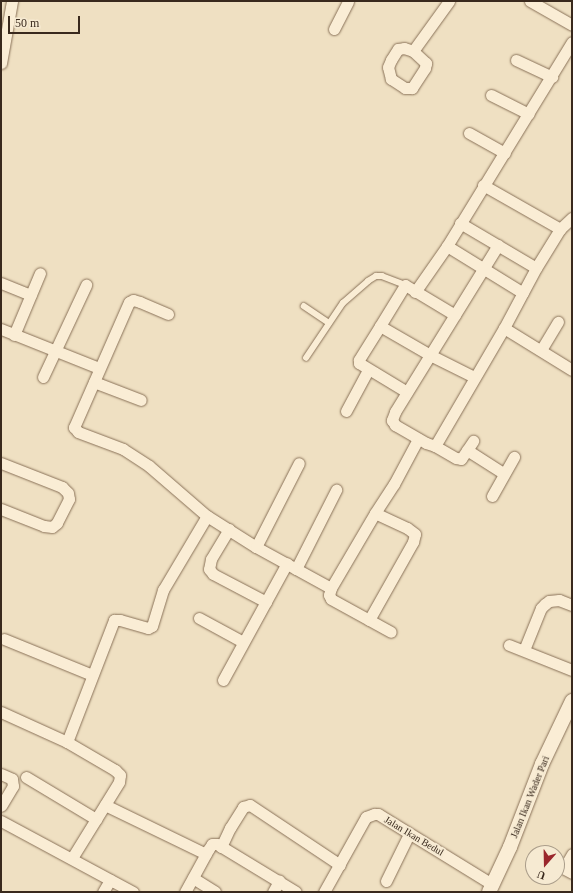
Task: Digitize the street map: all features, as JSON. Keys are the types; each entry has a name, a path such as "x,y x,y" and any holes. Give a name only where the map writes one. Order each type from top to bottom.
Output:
{"street":[{"path":"1,63 12,1"},
{"path":"334,29 348,1"},
{"path":"413,51 449,1"},
{"path":"530,1 572,25"},
{"path":"415,292 447,246 483,185 505,154 572,42"},
{"path":"516,60 552,77"},
{"path":"491,95 529,114"},
{"path":"469,132 505,154"},
{"path":"483,185 560,229"},
{"path":"435,446 504,328 536,268 560,229 572,218"},
{"path":"460,223 536,268"},
{"path":"473,441 463,458 459,459 418,439 395,425 392,420 407,392 498,245"},
{"path":"447,246 522,293"},
{"path":"14,335 40,273"},
{"path":"1,283 31,296"},
{"path":"44,377 55,350 86,285"},
{"path":"407,392 368,370 359,363 359,360 405,285 455,315"},
{"path":"168,314 140,302 133,300 129,302 74,427 78,432 123,449 149,466 207,516 256,546 332,588"},
{"path":"541,350 558,322"},
{"path":"380,326 430,355 474,377"},
{"path":"504,328 572,370"},
{"path":"1,330 99,368"},
{"path":"346,411 368,370"},
{"path":"94,382 141,400"},
{"path":"391,632 331,599 330,595 332,588 375,513 394,484 418,439"},
{"path":"467,450 503,473"},
{"path":"492,496 503,473 514,457"},
{"path":"1,463 62,487 68,493 69,499 57,522 52,527 44,526 1,509"},
{"path":"256,546 299,463"},
{"path":"223,680 266,602 292,566 336,490"},
{"path":"369,620 413,542 415,534 407,528 375,513"},
{"path":"67,742 114,620 120,620 148,628 152,626 163,590 207,516"},
{"path":"229,529 211,559 209,569 212,574 266,602"},
{"path":"524,650 541,608 545,604 549,601 559,600 572,605"},
{"path":"199,618 243,642"},
{"path":"4,639 92,675"},
{"path":"509,645 572,670"},
{"name":"Jalan Ikan Wader Pari","path":"490,888 510,846 542,764 572,701"},
{"path":"1,712 67,742 115,770 120,775 119,782 72,858"},
{"path":"1,774 12,780 13,786 1,806"},
{"path":"26,777 96,819"},
{"path":"221,847 230,828 243,808 250,804 340,865"},
{"path":"105,805 206,854"},
{"name":"Jalan Ikan Bedul","path":"324,892 366,818 370,815 378,814 490,888"},
{"path":"1,821 133,892"},
{"path":"386,881 409,834"},
{"path":"185,892 212,844 217,844 296,892"},
{"path":"565,867 572,854"},
{"path":"193,878 215,892"},
{"path":"103,892 110,880"},
{"path":"272,892 279,881"}],"lane":[{"path":"306,358 344,303 376,276 382,276 405,285"},
{"path":"304,306 329,323"}]}
